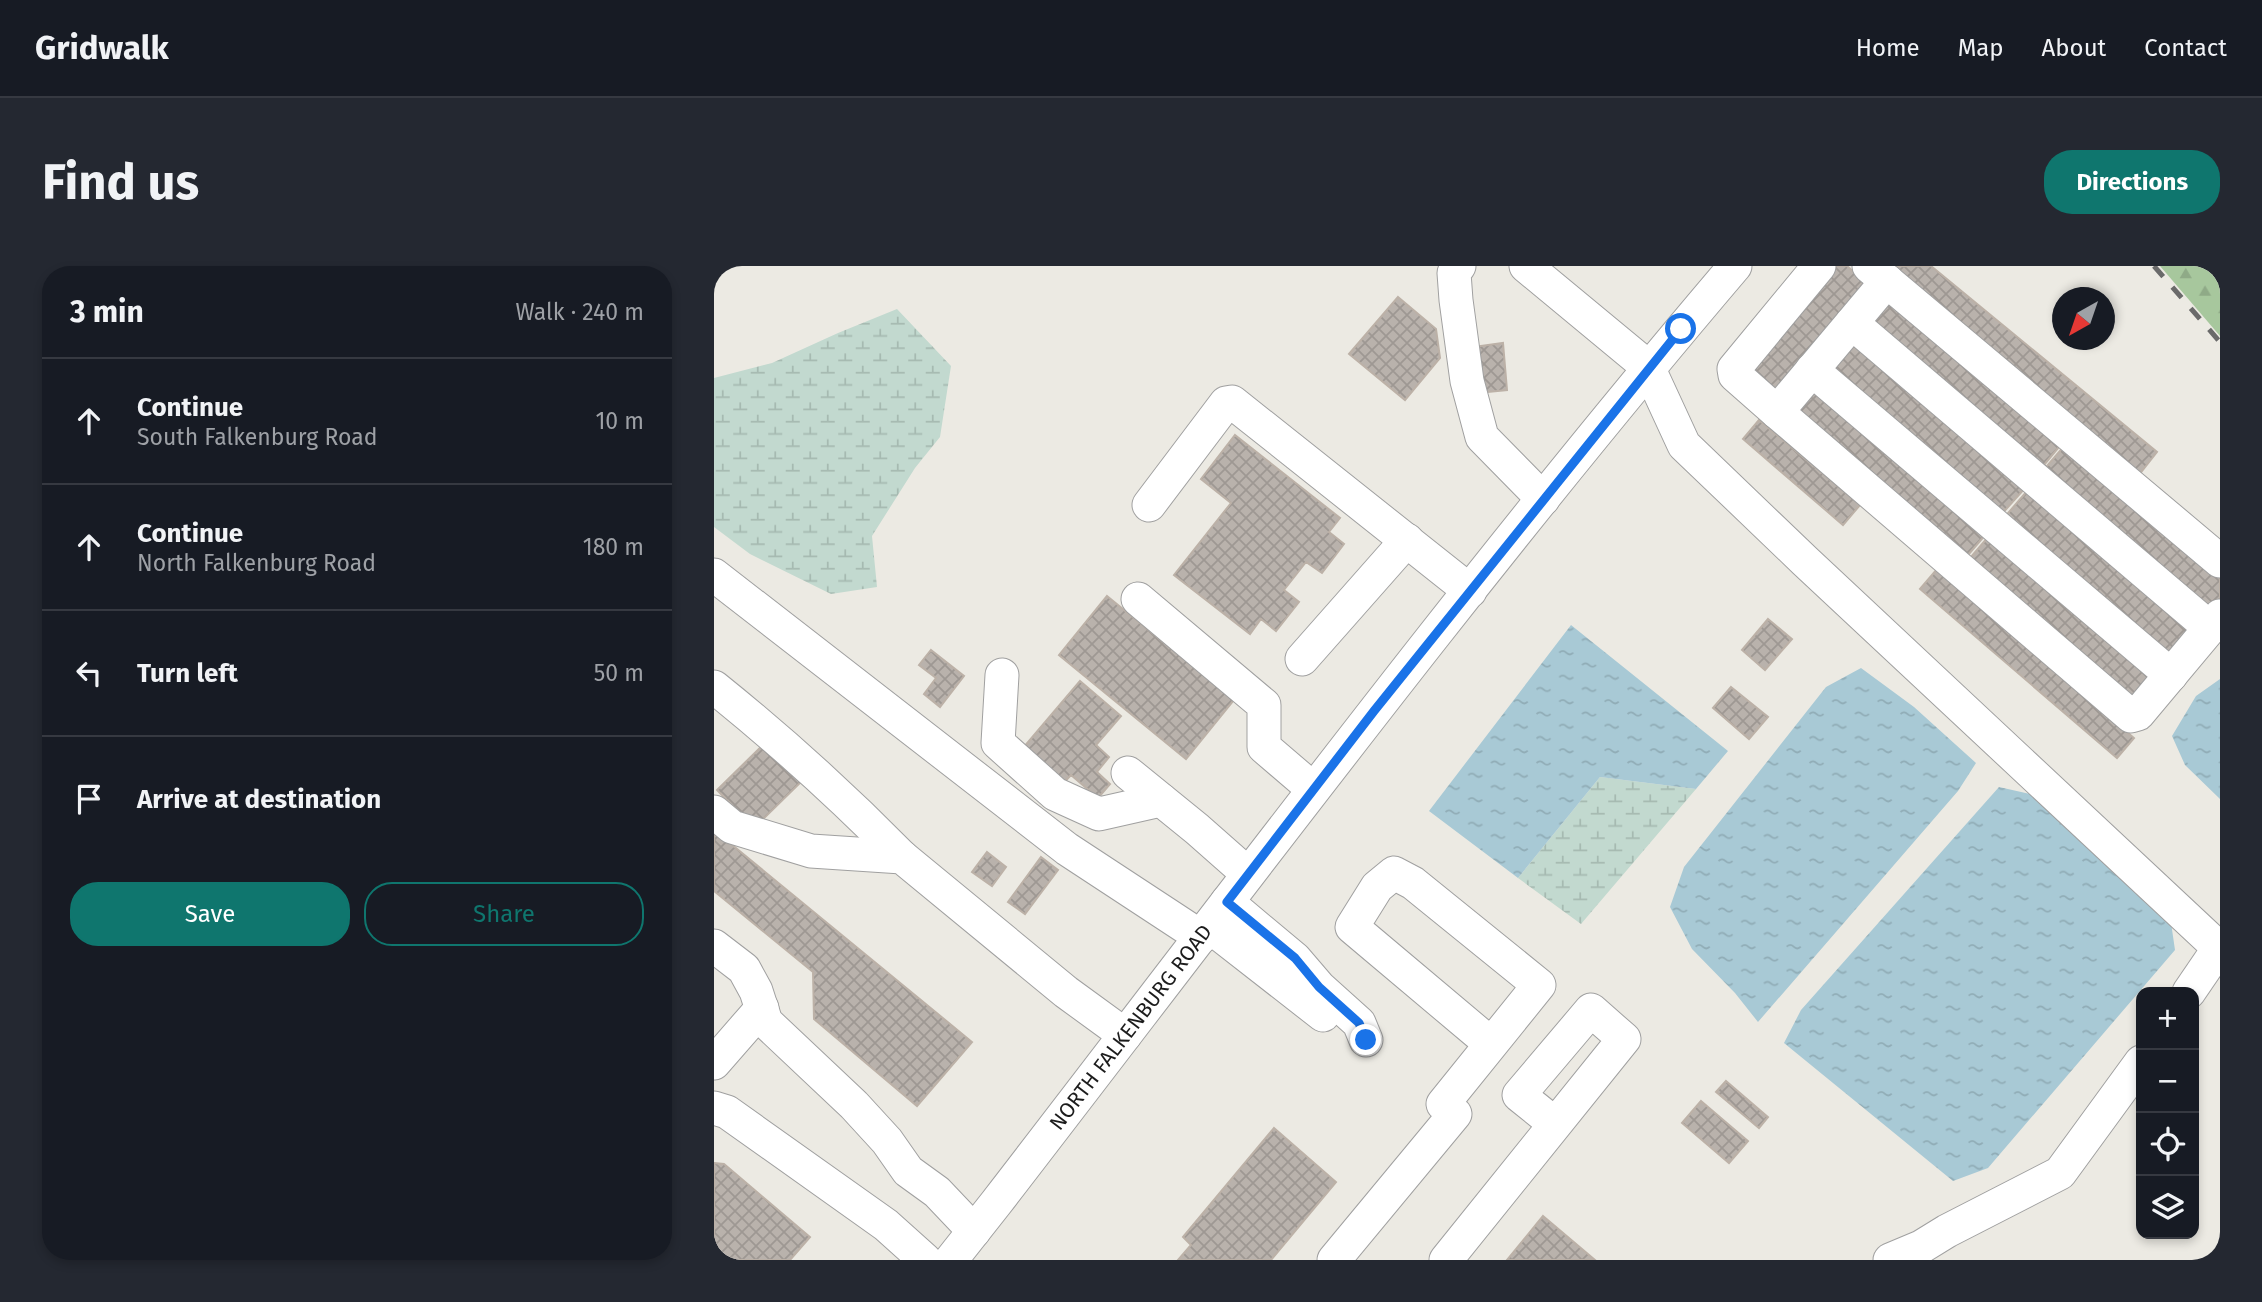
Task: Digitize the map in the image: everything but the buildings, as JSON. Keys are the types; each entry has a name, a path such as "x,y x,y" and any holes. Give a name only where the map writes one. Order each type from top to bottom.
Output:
{"street":[{"path":"1459,266 1454,273 1459,327 1467,381 1482,436 1543,499"},
{"path":"1526,266 1648,367 1684,445 1815,571 2220,948 2193,987"},
{"name":"NORTH FALKENBURG ROAD","path":"951,1260 1313,789 1648,367 1735,266"},
{"path":"1819,266 1734,369 1735,375 2131,716 2138,714 2215,622 1852,323"},
{"path":"1777,412 1852,323 1878,274 2220,561"},
{"path":"1812,370 2171,675"},
{"path":"1149,505 1226,403 1233,402 1470,591"},
{"path":"1302,659 1407,540"},
{"path":"714,575 1067,849 1212,922"},
{"path":"1138,599 1264,705 1264,747 1313,789"},
{"path":"1002,675 998,743 1055,794 1099,814 1161,800"},
{"path":"714,687 846,800 902,857 1066,992 1125,1035"},
{"path":"1128,773 1248,874"},
{"path":"714,813 732,827 811,851 902,857"},
{"path":"1334,1260 1449,1109 1492,1044 1539,985 1413,883 1394,873 1377,887 1352,927 1492,1044"},
{"path":"714,946 744,969 756,991 766,1021 854,1105 887,1141 908,1171 937,1192 974,1231"},
{"path":"714,1063 762,1008"},
{"path":"1890,1260 1921,1247 2060,1173 2136,1069"},
{"path":"714,1108 727,1112 886,1225 925,1260"},
{"path":"1446,1260 1555,1124"}],"green space":[{"path":"2160,266 2220,266 2220,336"},
{"path":"897,309 951,366 940,437 915,468 872,536 877,587 831,594 750,554 714,527 714,378 772,363"},
{"path":"1600,777 1696,789 1581,924 1518,878"}],"water":[{"path":"1571,625 1728,751 1696,789 1600,777 1518,878 1429,811"},
{"path":"1861,668 1914,707 1976,763 1958,791 1758,1022 1735,993 1692,949 1670,907 1684,867 1826,687"},
{"path":"2220,679 2220,799 2185,765 2172,736 2196,696"},
{"path":"1999,787 2030,794 2168,902 2175,950 2143,987 2136,987 2136,995 1988,1168 1953,1181 1784,1043 1801,1010"}],"railway":[{"path":"2154,266 2220,342"}],"route":[{"path":"1366,1040 1359,1023 1309,977 1295,958 1227,902 1374,711 1681,329"}]}
